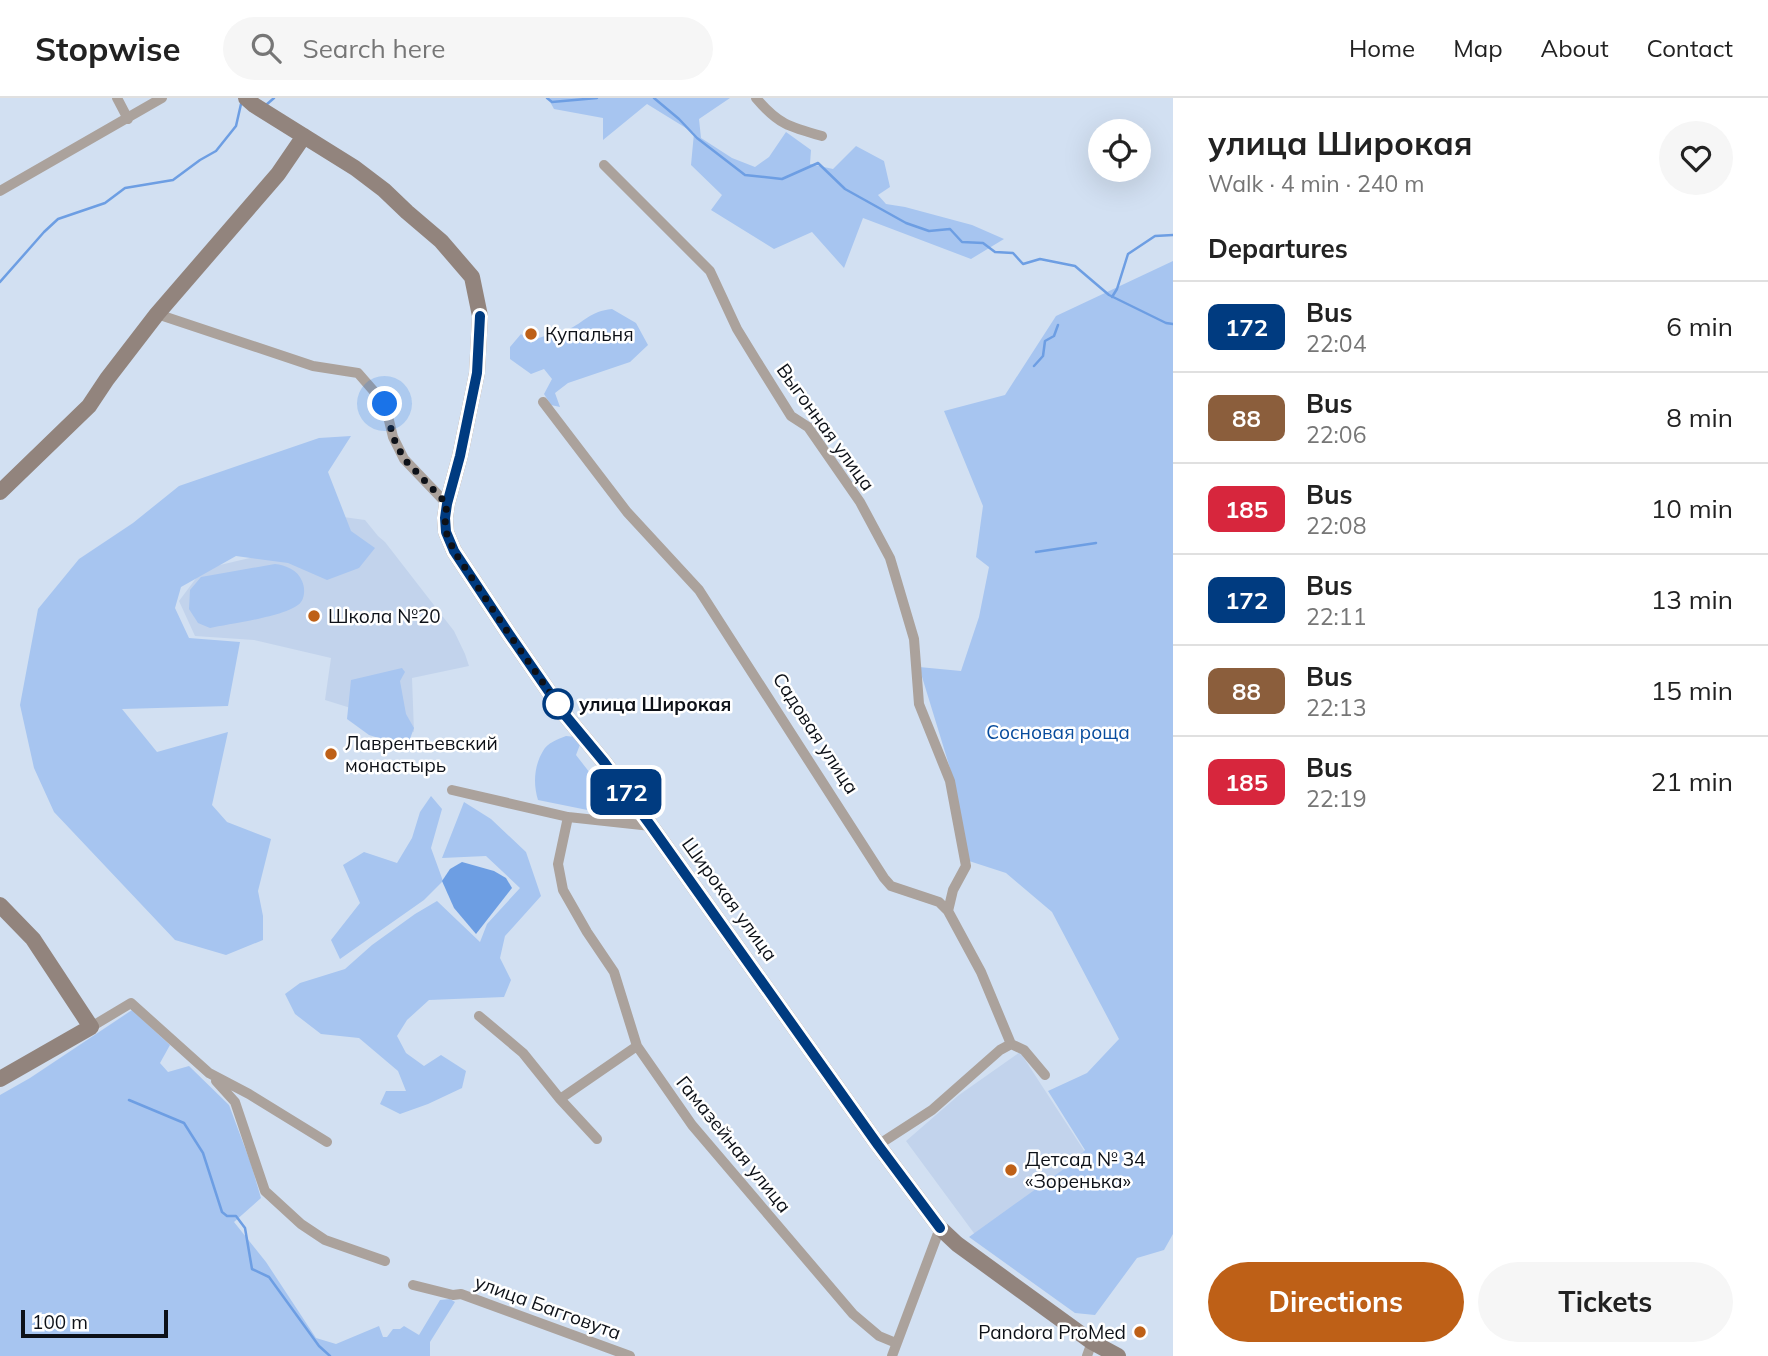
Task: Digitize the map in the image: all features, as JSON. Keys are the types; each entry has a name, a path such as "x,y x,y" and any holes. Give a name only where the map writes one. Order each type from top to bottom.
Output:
{"street":[{"path":"117,98 128,119"},
{"path":"0,191 162,98"},
{"path":"756,98 769,113 790,128 822,136"},
{"path":"0,492 89,406 157,314 278,174 304,136 250,102"},
{"name":"Широкая улица","path":"304,136 384,190 441,241 472,277 480,316 477,373 447,504 446,532 454,551 509,634 565,715 651,826 940,1228 1090,1349 1118,1356"},
{"name":"Выгонная улица","path":"604,165 710,271 737,329 777,394 791,416 808,427 860,502 890,558 914,639 919,704 950,780 966,866 953,890 948,911"},
{"path":"157,314 313,366 359,373 385,404 393,437 404,459 447,504"},
{"name":"Садовая улица","path":"543,402 627,512 699,590 884,878 891,886 939,902 948,911"},
{"path":"452,790 568,817 651,826"},
{"name":"Гамазейная улица","path":"568,817 558,864 563,890 614,972 637,1046 692,1125 853,1314 879,1336 897,1343"},
{"path":"0,905 33,939 92,1027"},
{"path":"948,911 981,972 1011,1044 1024,1050 1045,1075"},
{"path":"0,1080 131,1003 209,1073 235,1102 265,1191 301,1224 325,1240 385,1261"},
{"path":"479,1016 523,1053 597,1139"},
{"path":"878,1145 932,1110 1000,1050 1011,1044"},
{"path":"560,1099 637,1046"},
{"path":"209,1073 327,1142"},
{"path":"892,1356 940,1228"},
{"name":"улица Багговута","path":"413,1285 453,1295 461,1294 630,1356"}],"shaded area":[{"name":"Школа №20","path":"329,515 365,520 454,631 465,654 469,666 412,678 414,732 373,715 325,700 331,658 254,640 195,636 179,601 203,569 301,546"},
{"path":"462,862 494,871 506,878 512,888 476,934 454,908 442,881 450,869"},
{"name":"Детсад № 34 «Зоренька»","path":"1020,1052 1112,1196 979,1240 906,1141 959,1095"}],"green space":[{"path":"548,98 730,98 699,119 701,138 732,158 755,167 769,157 786,132 811,150 810,164 833,169 856,146 884,161 890,187 878,195 886,204 972,225 1004,239 971,259 863,218 844,268 812,232 774,249 711,210 722,195 691,165 694,133 647,104 603,140 603,118 554,109"},
{"name":"Сосновая роща","path":"1173,261 1173,1234 1164,1250 1137,1258 1095,1315 1075,1313 969,1237 1075,1161 1085,1150 1048,1091 1087,1073 1119,1039 1052,912 1006,873 969,861 953,778 919,667 961,671 979,617 989,567 976,557 983,506 944,411 1005,395 1056,316"},
{"path":"612,309 636,323 648,345 630,362 568,383 555,393 560,407 551,405 544,394 552,379 544,369 531,374 510,359 510,347 521,334 531,343 541,337 567,330 593,314"},
{"path":"351,436 328,472 351,531 375,548 359,568 327,580 288,563 236,556 181,587 175,608 189,638 240,642 228,706 122,709 157,752 228,732 212,805 227,822 271,839 258,891 263,916 263,940 226,955 175,940 54,812 34,768 20,705 38,609 79,559 133,523 179,486 319,438"},
{"path":"275,564 291,569 302,581 303,597 295,607 273,615 210,628 198,623 189,609 190,590 201,577"},
{"path":"402,668 405,672 400,681 406,714 414,728 407,747 369,735 347,719 351,680"},
{"path":"566,736 576,737 581,742 576,755 607,795 621,797 627,804 627,811 622,817 538,800 535,775 540,757 547,746"},
{"path":"431,796 442,809 431,848 443,881 424,900 340,959 331,940 360,903 343,865 364,852 397,863 412,838 420,812"},
{"path":"464,802 491,819 526,852 541,896 505,936 500,958 511,980 504,997 429,1000 407,1020 397,1036 406,1053 424,1066 441,1055 466,1071 462,1088 400,1114 380,1104 386,1091 406,1091 398,1071 359,1038 321,1034 295,1014 285,994 300,983 345,969 372,945 437,901 480,942 487,924 520,888 486,856 442,858"},
{"path":"132,1010 170,1045 160,1063 168,1072 189,1066 229,1105 261,1198 234,1222 266,1262 316,1338 336,1344 379,1326 383,1337 387,1337 393,1329 404,1326 419,1335 440,1300 450,1299 455,1302 430,1342 430,1356 0,1356 0,1095"}],"waterway":[{"path":"266,105 274,98"},
{"path":"547,98 552,102 597,98"},
{"path":"654,98 697,138 745,175 782,179 818,163 845,189 906,223 929,231 950,229 962,242 983,243 995,252 1013,253 1023,264 1040,259 1075,266 1109,295 1173,324"},
{"path":"0,282 58,219 105,203 125,188 173,180 216,151 236,126 243,102"},
{"path":"1112,297 1128,254 1155,236 1173,235"},
{"path":"1034,366 1043,356 1045,341 1054,336 1058,325"},
{"path":"1036,552 1096,543"},
{"path":"129,1100 184,1123 203,1153 222,1212 227,1216 236,1216 245,1228 252,1269 269,1277 319,1346 330,1356"}],"bus line":[{"name":"172","path":"480,316 477,373 445,518 446,532 454,551 565,715 651,826 940,1228"}],"place":[{"name":"Купальня","path":"531,334"},
{"name":"Школа №20","path":"314,616"},
{"name":"улица Широкая","path":"558,704"},
{"name":"Лаврентьевский монастырь","path":"331,754"},
{"name":"Детсад № 34 «Зоренька»","path":"1011,1170"},
{"name":"Pandora ProMed","path":"1140,1332"}],"route":[{"path":"385,404 393,437 404,459 447,504 446,532 454,551 558,704"}]}
